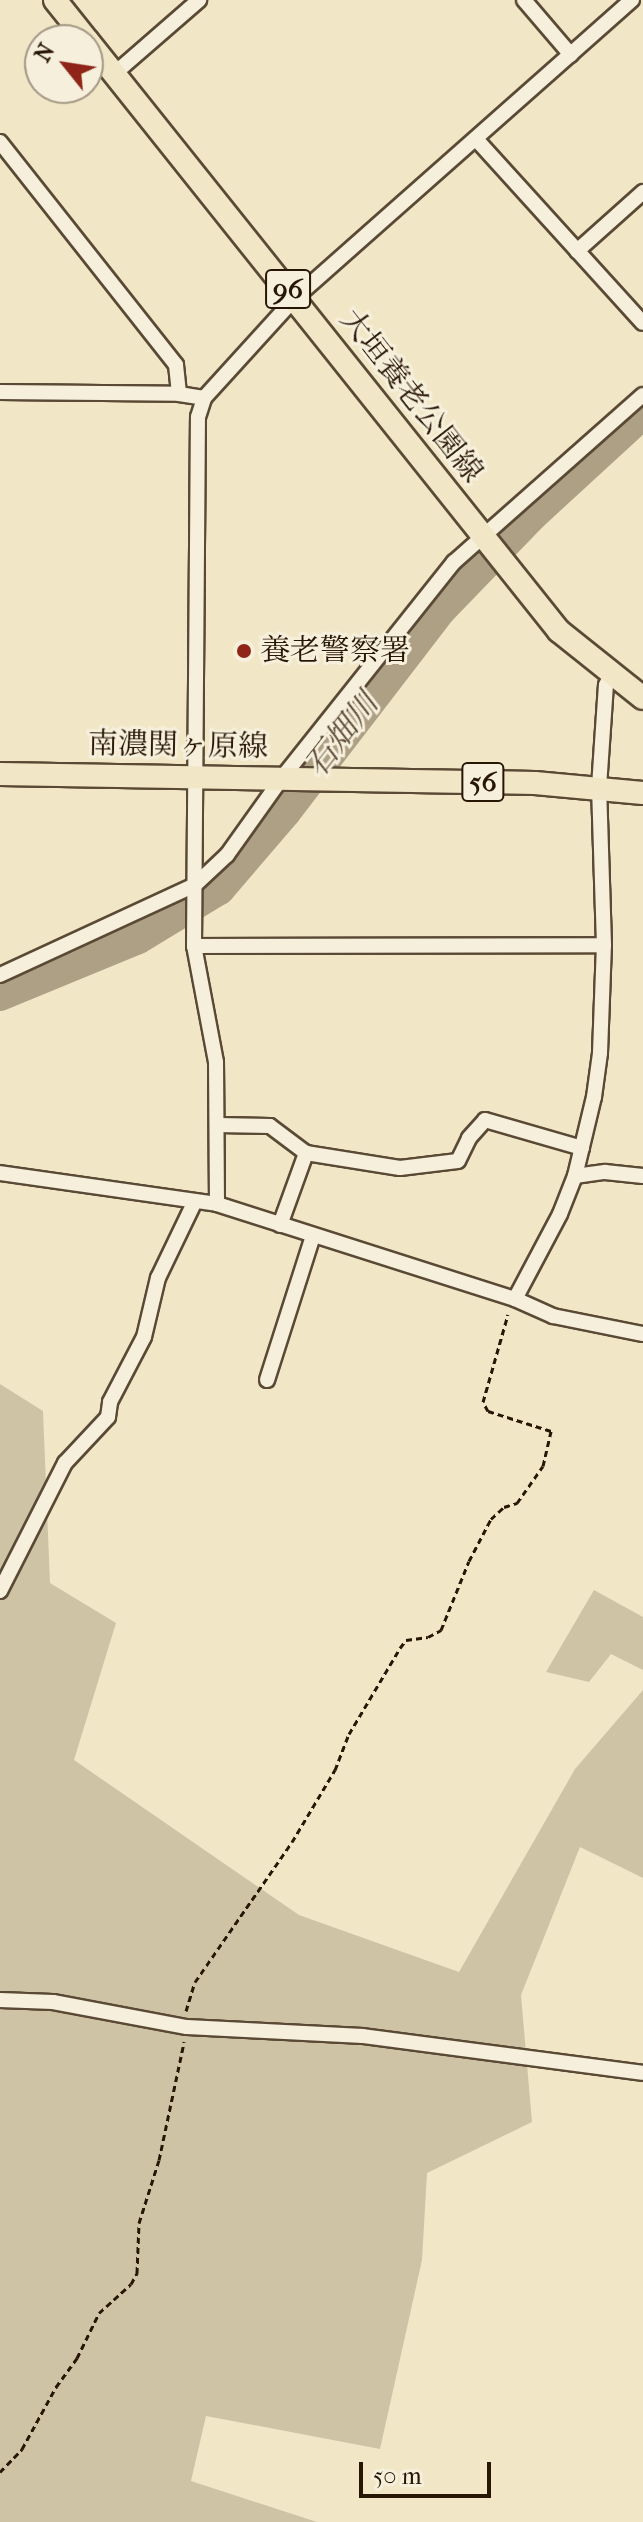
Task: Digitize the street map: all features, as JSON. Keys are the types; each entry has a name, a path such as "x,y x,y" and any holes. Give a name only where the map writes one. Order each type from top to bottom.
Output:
{"main road":[{"name":"大垣養老公園線","path":"55,0 75,24"},
{"name":"大垣養老公園線","path":"104,61 559,631 611,676 643,698"},
{"name":"南濃関ヶ原線","path":"0,774 193,775 599,787 643,793"}],"street":[{"path":"114,74 199,0"},
{"path":"524,0 571,55"},
{"path":"217,1204 216,1062 194,946 198,417 204,398 295,298 632,0"},
{"path":"476,139 643,323"},
{"path":"0,142 176,365 179,394"},
{"path":"577,251 643,192"},
{"path":"0,392 179,394 204,398"},
{"path":"0,975 195,890 227,855 454,562 489,543 643,395"},
{"path":"513,1299 560,1214 575,1176 600,1053 604,945 599,787 606,685 611,676"},
{"path":"194,946 604,945"},
{"path":"218,1125 270,1126 306,1153 400,1168 448,1165 458,1161 469,1138 485,1120 582,1148"},
{"path":"280,1225 306,1153"},
{"path":"575,1176 605,1172 643,1176"},
{"path":"0,1173 217,1204 513,1299 553,1316 643,1334"},
{"path":"0,1591 65,1463 108,1417 110,1402 144,1337 158,1278 195,1201"},
{"path":"267,1380 313,1236"},
{"path":"0,2000 53,2002 187,2027 363,2036 643,2073"}],"path":[{"path":"0,2472 22,2449 56,2387 77,2358 99,2313 131,2284 137,2273 139,2223 159,2160 187,2027 186,2008 195,1982 292,1842 335,1770 349,1734 400,1648 406,1640 428,1637 441,1630 469,1561 491,1519 504,1507 517,1503 543,1466 551,1431 488,1411 483,1402 513,1299"}],"shaded area":[{"path":"0,1384 43,1411 50,1583 116,1623 74,1760 299,1915 459,1972 575,1769 643,1690 643,1878 580,1847 521,1995 532,2122 427,2173 422,2260 380,2449 206,2416 191,2481 317,2522 0,2522"},
{"path":"594,1590 643,1617 643,1670 611,1654 589,1682 546,1672"}],"waterway":[{"name":"石畑川","path":"0,995 138,938 219,889 285,812 441,609 532,515 643,413"}],"place":[{"name":"養老警察署","path":"244,651"}]}
